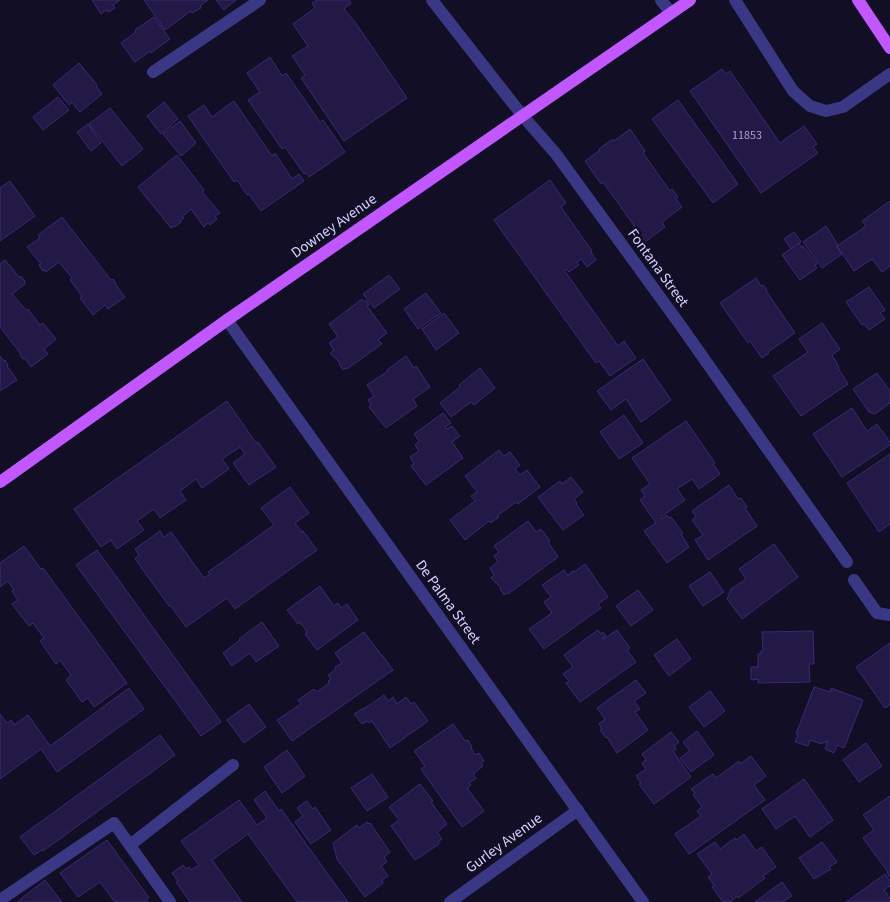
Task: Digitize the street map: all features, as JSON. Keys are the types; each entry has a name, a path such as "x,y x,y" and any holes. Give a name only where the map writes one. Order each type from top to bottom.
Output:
{"main road":[{"name":"Downey Avenue","path":"0,482 227,320 690,0"},
{"path":"858,0 890,48"}],"street":[{"path":"153,72 260,0"},
{"name":"Fontana Street","path":"432,0 522,115 562,162 681,326 847,562"},
{"path":"661,0 671,13"},
{"path":"735,0 793,91 810,106 826,111 843,107 890,74"},
{"name":"De Palma Street","path":"227,320 643,902"},
{"path":"854,580 877,613 890,615"},
{"path":"130,845 233,765"},
{"name":"Gurley Avenue","path":"450,902 578,810"},
{"path":"0,900 114,823 170,902"}],"building":[{"path":"92,0 120,0 113,5 115,8 108,12 106,10 101,14"},
{"path":"144,0 208,0 200,6 201,8 192,13 191,11 165,30"},
{"path":"216,0 236,0 224,10"},
{"path":"317,0 349,0 351,3 344,9 407,98 344,141 301,78 305,75 292,56 308,46 293,24 315,8 312,3"},
{"path":"154,17 170,39 135,62 121,43 136,32 135,30"},
{"path":"270,57 282,76 286,73 320,122 323,120 345,152 309,177 306,173 304,174 285,147 282,149 248,100 260,92 247,73"},
{"path":"79,63 102,94 80,112 72,103 69,105 53,85"},
{"path":"722,69 726,74 730,71 780,143 804,126 817,144 813,147 818,153 761,193 690,91"},
{"path":"58,97 69,110 43,130 33,117"},
{"path":"678,100 738,184 713,203 652,119"},
{"path":"234,101 272,156 275,153 292,179 299,174 304,181 261,211 237,180 234,182 188,116 204,105 212,117"},
{"path":"164,102 178,119 161,134 147,116"},
{"path":"110,108 143,149 122,166 89,124"},
{"path":"180,121 196,143 181,156 163,134"},
{"path":"88,124 101,143 91,151 77,132"},
{"path":"630,129 645,151 643,153 670,191 672,189 678,197 676,199 682,207 662,222 665,227 645,242 633,228 635,227 603,182 601,184 585,161 613,139 614,141"},
{"path":"177,155 204,190 202,192 220,213 215,216 217,219 210,225 208,223 204,227 191,209 182,217 184,218 181,222 171,228 138,187"},
{"path":"550,180 566,203 561,207 592,251 596,260 587,267 581,259 577,262 579,265 569,272 567,269 564,270 618,346 624,341 636,358 610,376 599,361 596,363 494,220"},
{"path":"10,181 35,216 0,241 0,188"},
{"path":"890,201 890,266 882,272 872,259 854,271 837,246 866,226 862,221"},
{"path":"62,217 111,280 113,279 125,297 108,309 105,305 93,315 80,298 82,296 70,280 72,278 59,262 46,272 45,270 43,271 39,265 41,264 27,247 40,238 38,235"},
{"path":"826,226 842,254 822,268 803,242"},
{"path":"794,232 801,242 791,249 784,239"},
{"path":"799,243 817,264 815,265 817,268 800,280 782,255"},
{"path":"5,260 20,278 21,276 25,281 25,284 12,294 26,310 28,309 40,325 43,323 56,339 44,349 48,354 31,367 0,327 0,264"},
{"path":"389,275 400,289 374,308 363,294"},
{"path":"756,278 761,286 763,285 767,290 795,333 762,358 750,341 748,343 720,303"},
{"path":"869,287 885,310 880,313 885,319 869,330 864,324 862,325 846,302"},
{"path":"426,293 441,313 418,329 404,309"},
{"path":"362,299 364,302 366,300 369,305 367,306 387,333 378,340 382,344 343,370 340,363 330,353 334,350 329,343 338,337 329,324"},
{"path":"444,313 459,333 436,350 422,329"},
{"path":"822,323 840,349 832,355 848,384 801,416 773,376 808,352 799,339"},
{"path":"0,356 5,360 17,380 0,391"},
{"path":"406,356 414,368 416,366 430,387 413,399 417,406 386,428 369,407 371,405 368,400 374,396 367,385"},
{"path":"643,359 671,400 641,422 626,399 611,410 597,391"},
{"path":"480,368 495,388 474,405 471,402 451,417 440,403"},
{"path":"877,373 890,391 890,403 875,414 869,412 853,389"},
{"path":"227,401 256,443 258,442 276,467 249,485 233,463 245,454 240,447 222,459 229,469 202,488 196,479 180,491 186,500 160,518 154,509 137,521 144,530 117,549 111,540 101,547 74,509"},
{"path":"852,408 867,431 877,424 890,442 890,445 842,477 813,434"},
{"path":"443,413 451,423 445,427 447,429 452,426 460,436 452,442 463,458 426,485 411,466 414,464 410,457 419,451 415,445 419,441 414,434"},
{"path":"624,415 643,443 619,459 600,432"},
{"path":"686,421 715,463 713,464 720,474 699,489 692,479 677,489 685,500 661,517 662,519 667,515 669,518 671,517 683,533 681,534 689,547 667,563 644,531 656,523 640,500 645,496 641,490 650,484 632,458"},
{"path":"499,450 504,456 510,452 520,465 515,469 520,475 527,470 540,487 518,504 516,502 497,516 499,517 491,523 489,521 465,540 450,520 475,501 471,496 477,492 465,476"},
{"path":"890,454 890,524 879,532 847,483"},
{"path":"571,477 583,492 574,499 584,515 563,530 538,497 560,481 562,484"},
{"path":"729,485 738,499 741,498 757,526 708,560 695,540 703,535 692,520 696,517 692,511"},
{"path":"290,487 309,513 295,523 317,550 235,609 227,598 186,627 135,559 139,555 135,549 160,531 164,537 171,532 204,578 210,574 208,572 274,525 261,508"},
{"path":"528,521 536,532 541,529 558,557 504,595 501,588 491,578 494,575 490,568 498,562 494,556 499,552 494,546"},
{"path":"774,544 798,577 742,619 727,599 731,589 746,579 739,569"},
{"path":"24,546 41,569 43,568 127,683 94,707 88,698 82,702 66,680 71,675 60,660 56,664 40,641 44,638 33,623 29,626 12,604 18,600 8,581 0,587 0,563"},
{"path":"97,550 221,722 201,736 76,565"},
{"path":"585,564 608,597 598,604 601,608 544,649 529,629 552,613 544,602 551,597 542,585 564,570 568,576"},
{"path":"710,572 724,592 703,606 689,586"},
{"path":"320,586 334,606 338,603 341,608 347,604 358,620 317,650 305,634 307,632 300,622 298,624 287,610"},
{"path":"638,590 653,610 631,626 616,606"},
{"path":"262,622 279,646 256,662 250,653 232,666 223,653"},
{"path":"598,630 606,636 602,638 604,639 617,630 630,648 627,650 636,662 580,702 566,683 569,681 563,674 573,667 564,655"},
{"path":"813,631 814,664 809,664 810,682 758,683 758,679 751,680 751,667 758,667 758,654 761,654 761,651 763,651 762,632"},
{"path":"364,632 393,670 292,741 277,720 301,704 298,700 314,689 317,692 329,683 328,681 331,679 328,675 336,669 335,667 342,663 335,653"},
{"path":"677,639 691,659 669,676 654,655"},
{"path":"890,643 890,705 885,708 856,667"},
{"path":"636,680 646,693 634,701 640,709 635,712 648,730 617,753 600,730 602,729 599,724 605,719 597,708"},
{"path":"814,687 830,692 831,688 863,700 844,748 837,745 834,753 825,749 828,741 826,740 826,743 823,742 822,744 810,740 808,746 795,742 798,735 796,734"},
{"path":"129,688 144,709 57,772 41,749 0,779 0,714 7,723 11,720 14,725 28,715 50,746"},
{"path":"710,691 725,711 704,727 689,707"},
{"path":"384,695 388,701 393,697 397,704 406,697 411,704 414,702 428,721 390,748 372,721 362,724 354,714"},
{"path":"249,704 266,727 244,743 227,720"},
{"path":"453,724 465,741 468,740 475,755 479,753 484,761 481,763 483,766 473,774 476,778 469,783 471,785 467,788 484,811 462,827 421,769 425,766 414,751"},
{"path":"697,731 714,755 691,772 680,758 690,751 683,742"},
{"path":"671,732 679,742 674,746 676,749 673,751 691,777 654,804 639,784 641,783 636,776 646,769 642,763 646,760 642,754"},
{"path":"160,735 175,755 43,851 34,855 20,837"},
{"path":"866,743 882,766 859,782 843,760"},
{"path":"287,750 305,776 282,793 264,767"},
{"path":"751,756 766,776 754,785 765,800 689,854 675,834 701,816 697,811 702,807 691,789 713,774 716,778 739,761 740,764"},
{"path":"372,774 388,797 367,811 351,788"},
{"path":"804,779 833,820 810,837 795,816 776,829 762,809"},
{"path":"420,784 447,824 437,832 442,839 438,842 439,844 415,860 391,826 399,820 389,807"},
{"path":"265,791 279,811 281,809 348,902 297,902 248,834 212,860 242,902 190,902 172,873 183,865 186,869 189,867 191,870 199,865 181,841 239,800 257,825 267,818 254,800"},
{"path":"890,796 890,877 863,838 874,830 863,815"},
{"path":"307,801 313,809 315,807 331,830 311,844 295,822 303,816 297,808"},
{"path":"367,822 370,823 390,852 384,857 387,862 381,866 388,876 382,880 383,883 365,897 337,859 333,843 357,825 359,828"},
{"path":"744,834 756,851 762,847 776,867 763,876 765,878 738,898 737,896 730,902 723,902 712,887 714,885 708,877 712,874 697,854 715,842 720,849"},
{"path":"107,840 149,898 146,900 148,902 115,902 100,882 78,897 60,873"},
{"path":"822,842 837,862 829,867 831,869 814,879 799,858"},
{"path":"885,874 890,881 890,886 884,890 890,898 890,902 846,902"},
{"path":"45,880 62,902 17,902"},
{"path":"782,882 792,896 783,902 755,902"}]}
